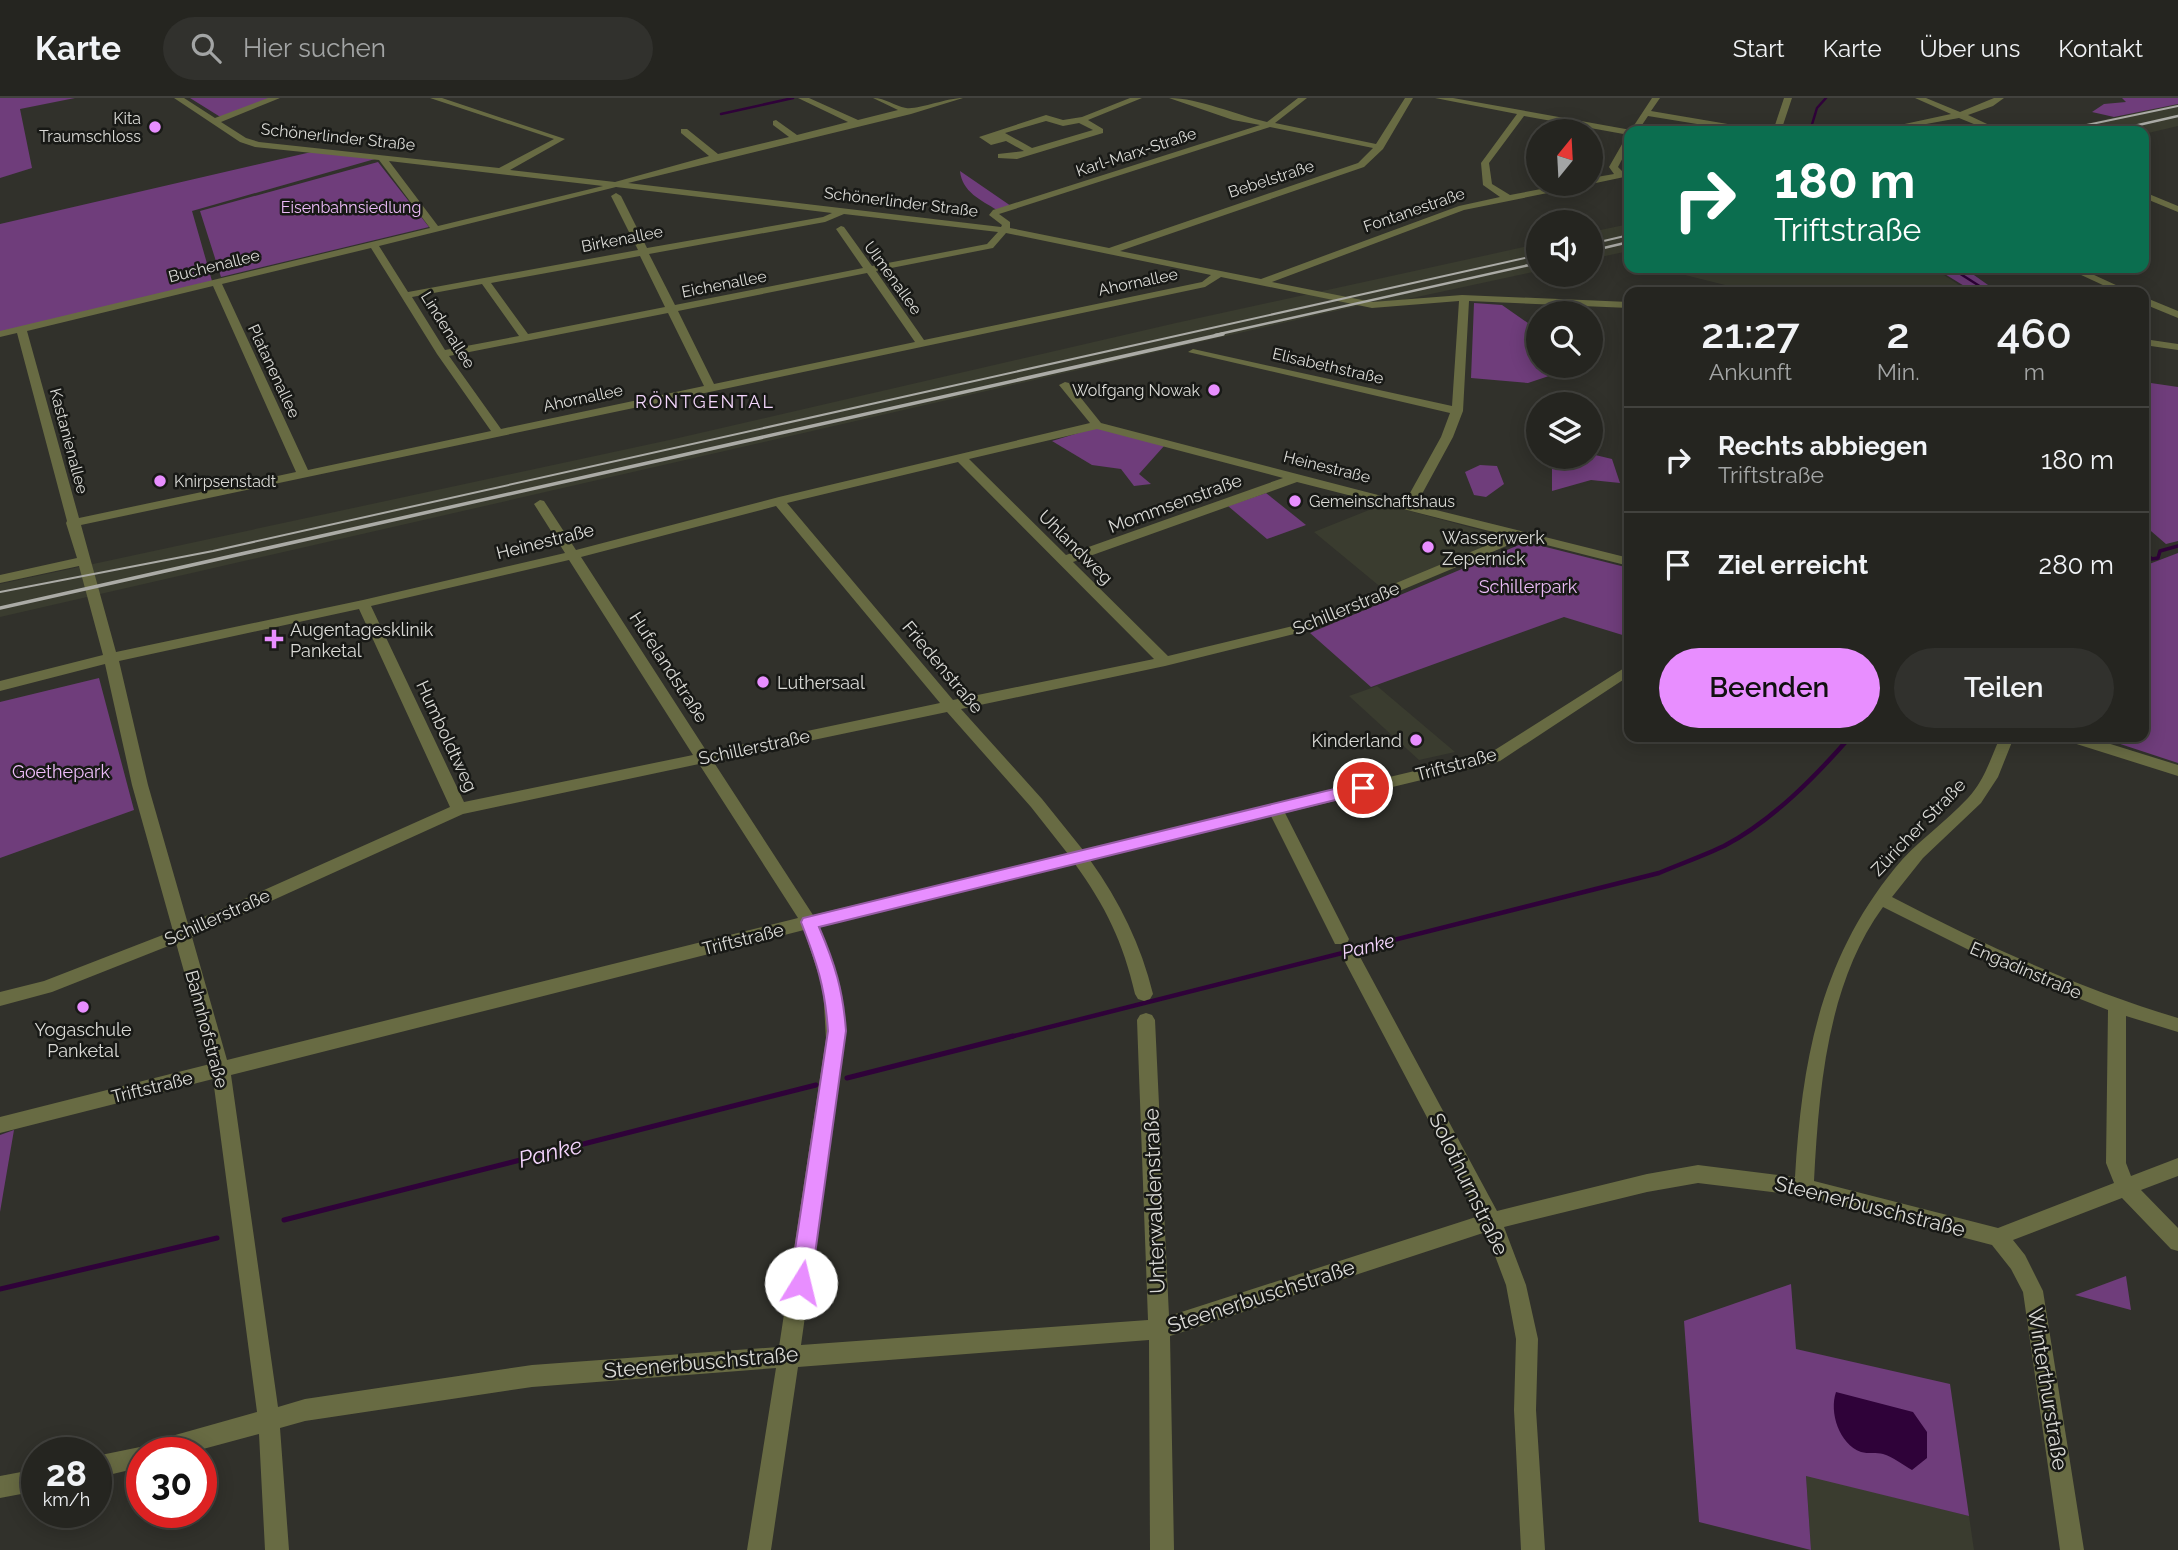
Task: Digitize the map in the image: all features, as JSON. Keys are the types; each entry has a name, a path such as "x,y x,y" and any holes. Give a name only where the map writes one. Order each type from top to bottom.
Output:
{"street":[{"name":"Schönerlinder Straße","path":"178,98 243,140 258,145 382,157 1004,230 1372,305 1462,298 1624,305"},
{"path":"215,121 276,98"},
{"path":"434,98 561,139 501,171"},
{"path":"803,98 859,124"},
{"path":"877,98 908,112"},
{"name":"Buchenallee","path":"0,334 959,98"},
{"path":"1031,151 1002,136 1046,118 1063,123 1098,114 1138,98"},
{"path":"1173,98 1206,110 1268,125 1380,147"},
{"name":"Karl-Marx-Straße","path":"1004,230 1006,225 994,215 996,212 1268,125 1303,98"},
{"name":"Bebelstraße","path":"1111,251 1361,165 1374,156 1399,110 1409,98"},
{"path":"1439,98 1624,131"},
{"path":"1637,126 1656,98"},
{"path":"1779,126 1788,98"},
{"path":"1919,98 1986,126"},
{"path":"1902,126 1970,114 2000,98"},
{"path":"1509,198 1485,181 1485,163 1521,113"},
{"path":"1647,113 1724,126"},
{"path":"1958,115 1980,126"},
{"path":"1001,156 1017,156 1100,131 1079,119"},
{"path":"776,123 797,139"},
{"path":"684,131 717,158"},
{"path":"1624,148 1613,167 1624,173"},
{"path":"382,157 435,228"},
{"path":"1603,179 1624,174"},
{"name":"Fontanestraße","path":"1263,282 1462,208 1526,195"},
{"path":"616,197 710,387"},
{"path":"2149,197 2178,209"},
{"name":"Birkenallee","path":"407,295 825,219 841,211"},
{"name":"Ulmenallee","path":"841,229 921,343"},
{"name":"Eichenallee","path":"442,354 990,246 1004,230"},
{"name":"Lindenallee","path":"373,243 442,354 497,432"},
{"name":"Ahornallee","path":"72,523 1205,284 1221,273"},
{"path":"2082,273 2115,287"},
{"path":"485,281 526,338"},
{"name":"Platanenallee","path":"216,282 303,473"},
{"path":"1409,506 1447,438 1457,411 1465,302 1462,298"},
{"path":"2149,302 2178,315"},
{"name":"Kastanienallee","path":"21,329 83,561"},
{"path":"2149,343 2178,347"},
{"name":"Elisabethstraße","path":"1193,352 1457,411"},
{"path":"1065,385 1097,425"},
{"name":"Heinestraße","path":"0,686 111,658 363,604 573,555 779,501 1097,425 1624,561"},
{"name":"Uhlandweg","path":"962,458 1165,660"},
{"name":"Mommsenstraße","path":"1066,560 1296,478"},
{"name":"Friedenstraße","path":"779,501 1080,857"},
{"name":"Hufelandstraße","path":"541,503 809,922 829,970 835,996 837,1031 759,1550"},
{"name":"Schillerstraße","path":"0,999 46,987 181,933 460,809 1165,660 1297,629 1522,535"},
{"path":"0,579 83,561"},
{"name":"Bahnhofstraße","path":"83,561 111,658 137,774 221,1070 269,1420 277,1550"},
{"name":"Humboldtweg","path":"363,604 460,809"},
{"name":"Triftstraße","path":"0,1125 809,922 1495,757 1624,673"},
{"name":"Züricher Straße","path":"1804,1187 1810,1096 1822,1024 1837,976 1857,934 1880,898 1922,847 1974,801 1990,778 2005,742"},
{"path":"2088,742 2178,771"},
{"path":"1275,808 1341,939"},
{"path":"1080,857 1131,946 1141,969 1143,993"},
{"name":"Engadinstraße","path":"1880,898 1950,937 2018,969 2117,1008 2178,1025"},
{"name":"Solothurnstraße","path":"1353,960 1492,1221 1516,1285 1527,1339 1525,1410 1533,1550"},
{"path":"2117,1008 2116,1163 2125,1187 2178,1242"},
{"name":"Unterwaldenstraße","path":"1146,1020 1159,1329 1162,1550"},
{"path":"1998,1237 2178,1167"},
{"name":"Steenerbuschstraße","path":"208,1437 305,1410 531,1376 1159,1329 1492,1221 1647,1183 1698,1174 1804,1187 1998,1237"},
{"name":"Winterthurstraße","path":"1998,1237 2018,1262 2033,1291 2072,1550"},
{"path":"2,1490 21,1485"}],"shaded area":[{"path":"2178,104 2178,126 2149,133 2149,126 2075,126"},
{"path":"1624,225 1624,252 1603,256 1603,229"},
{"path":"1526,247 1526,274 1403,300 1375,302 0,617 0,584 674,439 1176,323"},
{"path":"1677,273 1941,273 1962,287 1733,287"},
{"path":"1384,504 1509,538 1383,589 1314,532"},
{"path":"1377,686 1455,752 1419,760 1349,696"},
{"path":"1836,1392 1913,1412 1927,1432 1927,1458 1912,1470 1887,1455 1861,1452 1853,1448 1842,1435 1835,1418"},
{"path":"1806,1475 1969,1516 1974,1550 1811,1550"}],"green space":[{"path":"0,98 75,98 20,109 32,168 0,178"},
{"path":"190,98 277,98 222,118"},
{"path":"2122,98 2178,98 2178,104 2114,117 2092,112 2104,104 2126,102"},
{"path":"320,150 382,157 192,211 212,281 0,332 0,224"},
{"name":"Eisenbahnsiedlung","path":"378,162 429,227 221,277 200,211"},
{"path":"960,171 1011,206 997,210 979,199 964,185"},
{"path":"1943,273 1971,273 1991,287 1966,287"},
{"path":"1474,303 1502,305 1526,322 1526,378 1543,378 1528,383 1471,378"},
{"path":"2149,383 2178,387 2178,541 2166,544 2149,529"},
{"path":"1098,427 1164,446 1139,474 1151,484 1134,486 1121,469 1092,465 1052,441"},
{"path":"1603,457 1612,459 1620,483 1591,480 1552,491 1552,469 1603,469"},
{"path":"1480,465 1497,466 1504,484 1486,497 1474,495 1465,472"},
{"path":"1266,493 1306,525 1267,539 1228,506"},
{"name":"Schillerpark","path":"1526,542 1624,567 1624,635 1564,617 1371,687 1310,633"},
{"path":"2178,553 2178,763 2114,742 2149,742 2149,564"},
{"name":"Goethepark","path":"99,678 134,810 0,858 0,702"},
{"path":"14,1130 0,1212 0,1135"},
{"path":"2126,1276 2131,1310 2075,1295"},
{"path":"1791,1284 1796,1349 1950,1384 1969,1516 1806,1476 1811,1550 1699,1522 1684,1321"}],"waterway":[{"path":"721,114 793,98"},
{"name":"Panke","path":"1812,126 1817,108 1826,98"},
{"name":"Panke","path":"1959,273 1981,287"},
{"path":"2149,557 2158,558 2160,551 2178,546"},
{"name":"Panke","path":"1006,1038 1659,873 1742,836 1776,811 1845,742"},
{"name":"Panke","path":"847,1078 1013,1036"},
{"name":"Panke","path":"284,1220 816,1085"},
{"name":"Panke","path":"0,1289 217,1238"}],"tram line":[{"path":"2082,126 2178,106"},
{"path":"1603,241 1624,236"},
{"path":"0,592 213,551 1526,258"}],"railway":[{"path":"2134,126 2178,116"},
{"path":"1603,248 1624,243"},
{"path":"1215,335 1526,266"},
{"path":"0,608 1223,334"}],"place":[{"name":"Kita Traumschloss","path":"155,127"},
{"name":"Wolfgang Nowak","path":"1214,390"},
{"name":"Knirpsenstadt","path":"160,481"},
{"name":"Gemeinschaftshaus","path":"1295,501"},
{"name":"Wasserwerk Zepernick","path":"1428,547"},
{"name":"Augentagesklinik Panketal","path":"274,639"},
{"name":"Luthersaal","path":"763,682"},
{"name":"Kinderland","path":"1416,740"},
{"name":"Yogaschule Panketal","path":"83,1007"}],"district":[{"name":"RÖNTGENTAL","path":"705,401"}],"route":[{"path":"801,1283 837,1031 835,996 829,970 809,922 1363,788"}]}
